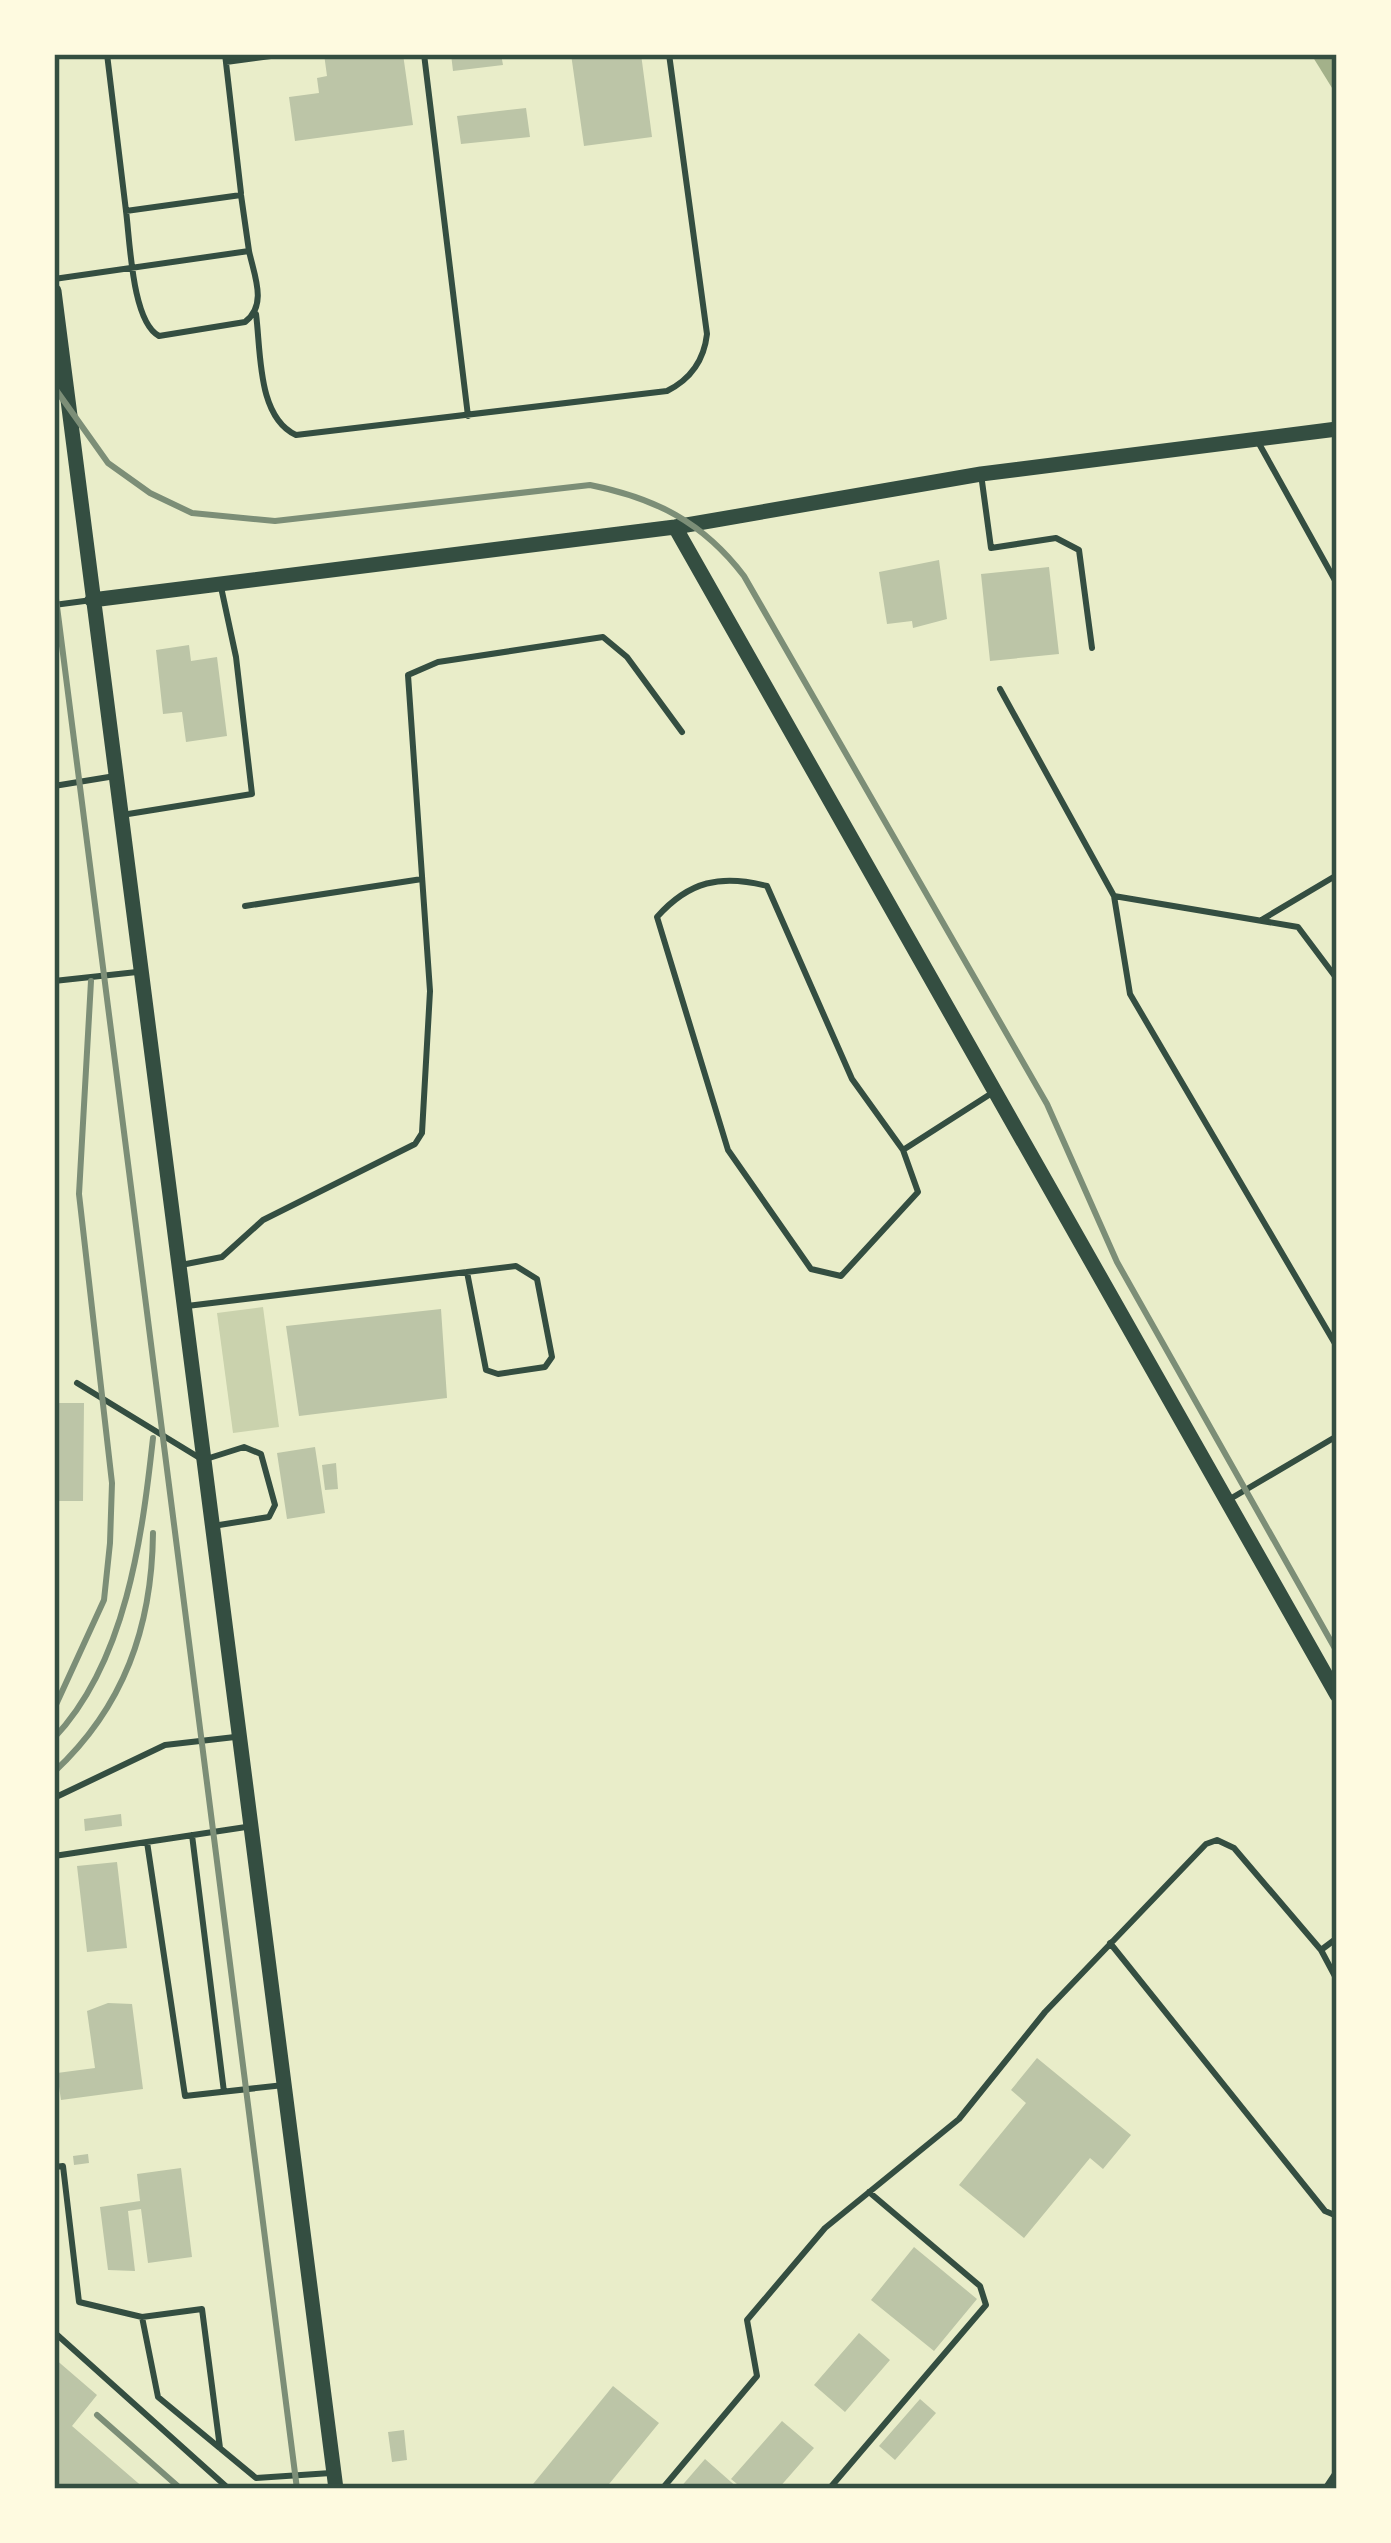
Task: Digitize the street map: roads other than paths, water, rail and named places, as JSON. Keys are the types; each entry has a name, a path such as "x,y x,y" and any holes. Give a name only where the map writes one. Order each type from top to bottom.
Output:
{"street":[{"path":"54,291 335,2481"},
{"path":"92,600 675,527 981,474 1337,429"},
{"path":"675,527 1337,1695"}],"lane":[{"path":"107,54 143,320 159,336 245,322 256,314"},
{"path":"286,54 225,58 271,411 288,431 312,436 667,392 697,367 707,334 668,54"},
{"path":"424,54 468,416"},
{"path":"126,211 242,195"},
{"path":"54,279 249,251"},
{"path":"1256,438 1337,584"},
{"path":"981,474 991,548 1056,538 1079,550 1092,647"},
{"path":"121,815 252,794 236,657 220,584"},
{"path":"54,605 92,600"},
{"path":"178,1266 222,1257 263,1220 416,1144 422,1133 430,991 408,675 438,662 603,637 627,657 682,732"},
{"path":"1000,689 1114,896 1130,994 1337,1347"},
{"path":"54,785 115,776"},
{"path":"1264,919 1337,875"},
{"path":"733,877 767,886 852,1079 903,1150 918,1192 841,1276 812,1269 728,1150 658,917 682,889 733,877"},
{"path":"245,905 422,879"},
{"path":"1114,896 1298,927 1337,979"},
{"path":"54,982 140,971"},
{"path":"903,1150 995,1092"},
{"path":"183,1307 466,1272 516,1266 537,1279 552,1357 545,1367 498,1374 486,1370 466,1272"},
{"path":"77,1383 203,1460 244,1448 261,1454 275,1504 269,1517 212,1526"},
{"path":"1227,1501 1337,1436"},
{"path":"54,1798 165,1745 202,1737 239,1737"},
{"path":"54,1856 250,1827"},
{"path":"191,1835 224,2092"},
{"path":"662,2489 757,2376 747,2320 825,2228 958,2119 1109,1942 1206,1844 1217,1840 1234,1848 1321,1950 1337,1980"},
{"path":"147,1842 185,2096 284,2085"},
{"path":"1321,1950 1337,1938"},
{"path":"1109,1942 1325,2211 1337,2216"},
{"path":"54,2167 63,2166 79,2302 142,2317 202,2309 220,2448"},
{"path":"829,2489 986,2305 980,2286 869,2192"},
{"path":"142,2317 158,2397 256,2478 335,2481"},
{"path":"54,2332 229,2489"},
{"path":"1325,2489 1337,2471"}],"railway":[{"path":"54,387 108,463 150,493 192,513 275,521 590,485 656,505 712,541 744,576 1047,1104 1117,1262 1337,1652"},
{"path":"54,583 297,2489"},
{"path":"54,1709 104,1600 110,1543 112,1483 79,1194 91,981"},
{"path":"54,1738 78,1707 114,1636 136,1557 153,1438"},
{"path":"54,1772 99,1720 129,1663 147,1601 153,1533"},
{"path":"97,2415 181,2489"}]}
